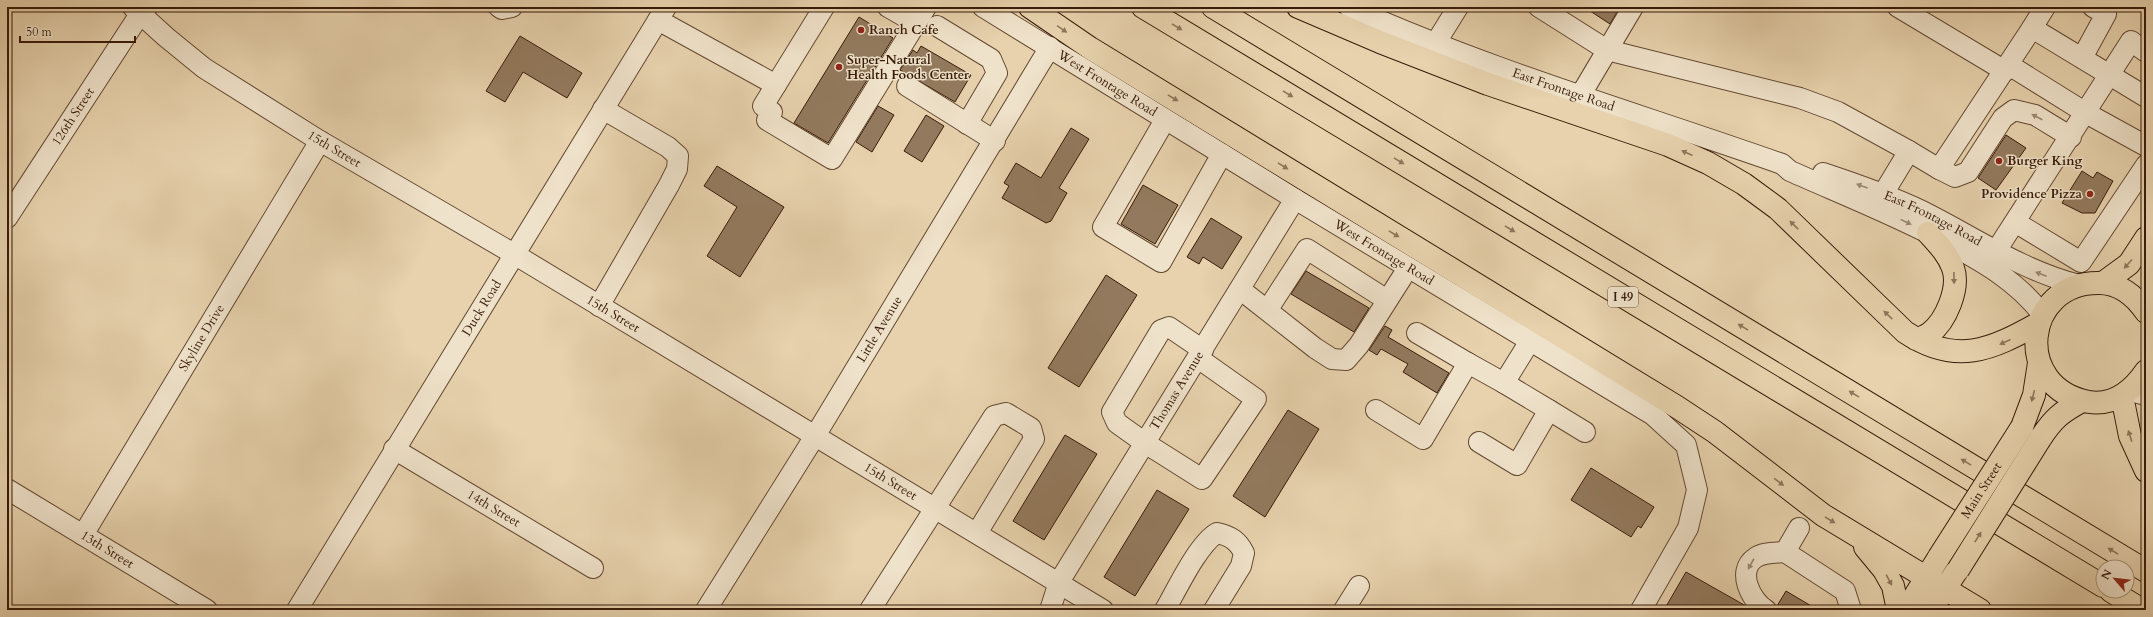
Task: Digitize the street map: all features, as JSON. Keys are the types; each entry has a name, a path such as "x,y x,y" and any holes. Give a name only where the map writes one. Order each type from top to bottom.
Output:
{"main road":[{"path":"1030,7 1090,48 1677,407 1715,432 1808,504 1859,537 1980,610"},
{"name":"I 49","path":"1143,7 2095,581"},
{"path":"1213,7 2146,571"},
{"path":"1298,7 1380,42 1488,84 1668,145 1708,162 1744,184 1778,210 1905,332 1916,339 1940,349 1954,352 1980,351 2012,338 2041,319"},
{"path":"1916,339 1929,334 1939,324 1946,311 1954,283 1954,270 1948,257 1928,233"},
{"path":"2103,283 2129,264 2146,238"},
{"path":"2133,394 2104,401 2082,401 2066,396 2054,387 2044,375 2038,363 2036,337 2041,319 2054,299 2064,292 2079,285 2103,283 2116,286 2133,296 2146,312"},
{"name":"Main Street","path":"1906,610 2022,427 2034,395 2038,363"},
{"path":"2146,371 2133,394 2130,436 2146,471"},
{"name":"Main Street","path":"1931,610 1958,570 2052,420 2064,410 2082,401"},
{"path":"1859,537 1867,551 1884,570 1893,586 1898,610"},
{"path":"2124,599 2142,610"}],"street":[{"path":"499,7 502,9 512,7"},
{"path":"824,7 763,106 772,112 767,120 832,159 921,15 888,7"},
{"name":"West Frontage Road","path":"983,7 1408,268 1653,415 1686,445 1697,490 1688,528 1641,610"},
{"name":"East Frontage Road","path":"1349,7 1435,44 1580,96 1782,164 1792,164 1883,194 1926,213 2030,269 2079,285"},
{"path":"1435,44 1458,7"},
{"path":"1539,7 1607,50 1800,98 1838,112 1955,177 1968,172 2002,118 2014,110 2035,115 2071,136"},
{"path":"1580,96 1633,7"},
{"path":"1898,7 2086,114 2146,146"},
{"path":"1939,169 2007,68 2045,7"},
{"path":"2082,58 2106,14 2094,7"},
{"name":"15th Street","path":"140,9 204,68 320,141 514,254 1059,582 1103,610"},
{"name":"126th Street","path":"7,218 140,9"},
{"path":"662,14 776,85"},
{"name":"Duck Road","path":"297,610 394,449 662,14"},
{"path":"937,26 991,59 997,73 967,124"},
{"path":"2032,28 2146,97"},
{"path":"1996,251 2111,76 2131,41 2146,52"},
{"name":"Little Avenue","path":"706,610 815,436 995,141 1050,47"},
{"path":"990,84 1018,102"},
{"path":"907,86 995,141"},
{"path":"599,306 669,185 677,169 678,156 668,147 603,109"},
{"path":"1165,120 1103,227 1161,262 1222,154"},
{"name":"Skyline Drive","path":"83,535 320,141"},
{"path":"1883,194 1909,151"},
{"name":"East Frontage Road","path":"1782,164 1790,171 1928,233 2009,279 2034,303 2041,319"},
{"path":"2015,222 2081,262 2146,165"},
{"name":"Thomas Avenue","path":"1050,610 1059,582 1241,290 1295,199"},
{"path":"1268,309 1307,249 1387,300"},
{"path":"1241,290 1268,309 1315,348 1332,359 1346,360 1359,346 1408,268"},
{"path":"1169,327 1256,399 1202,479 1145,443 1117,423 1112,412 1161,330 1169,327"},
{"path":"1417,333 1585,432"},
{"path":"1504,383 1530,341"},
{"path":"1376,410 1423,439 1468,363"},
{"path":"1478,442 1518,464 1549,410"},
{"path":"870,610 934,507 994,416 1006,413 1031,428 1034,439 977,533"},
{"name":"14th Street","path":"394,449 592,568"},
{"name":"13th Street","path":"7,489 207,610"},
{"path":"1785,552 1799,528"},
{"path":"1165,610 1198,553 1209,538 1217,533 1227,535 1239,543 1244,553 1240,566 1214,610"},
{"path":"1766,610 1760,606 1749,592 1747,575 1748,566 1754,558 1765,553 1785,552 1845,591 1851,610"},
{"path":"1344,610 1358,586"}],"building":[{"path":"1584,7 1620,7 1610,24"},
{"path":"859,17 893,38 828,143 794,123"},
{"path":"520,36 582,73 567,98 523,72 505,102 486,91"},
{"path":"921,46 971,75 955,102 900,70 913,50 917,53"},
{"path":"878,106 894,115 872,152 856,142"},
{"path":"926,115 944,126 922,162 904,151"},
{"path":"1071,128 1089,139 1059,188 1067,193 1051,221 1046,223 1002,198 1009,186 1004,183 1016,163 1041,178"},
{"name":"Burger King","path":"2006,135 2026,148 1996,190 1978,178"},
{"path":"717,166 784,207 740,277 707,256 737,207 704,186"},
{"path":"2082,171 2093,178 2097,172 2113,181 2095,213 2082,213 2062,203"},
{"path":"1143,185 1178,205 1155,244 1121,224"},
{"path":"1211,218 1242,237 1222,269 1203,257 1199,264 1187,257"},
{"path":"1306,271 1369,308 1354,332 1291,294"},
{"path":"1106,275 1137,295 1079,387 1048,368"},
{"path":"1385,326 1392,330 1388,337 1449,373 1437,393 1403,372 1408,364 1381,349 1377,355 1369,350"},
{"path":"1288,410 1319,429 1265,517 1233,496"},
{"path":"1065,435 1097,454 1044,540 1013,521"},
{"path":"1591,468 1654,507 1641,528 1638,526 1631,537 1571,500"},
{"path":"1157,490 1189,509 1135,596 1104,577"},
{"path":"1686,572 1746,606 1749,610 1664,610"},
{"path":"1786,591 1818,610 1777,610 1777,606"}],"place":[{"name":"Ranch Cafe","path":"861,30"},
{"name":"Super-Natural Health Foods Center","path":"839,67"},
{"name":"Burger King","path":"1999,161"},
{"name":"Providence Pizza","path":"2090,194"}]}
